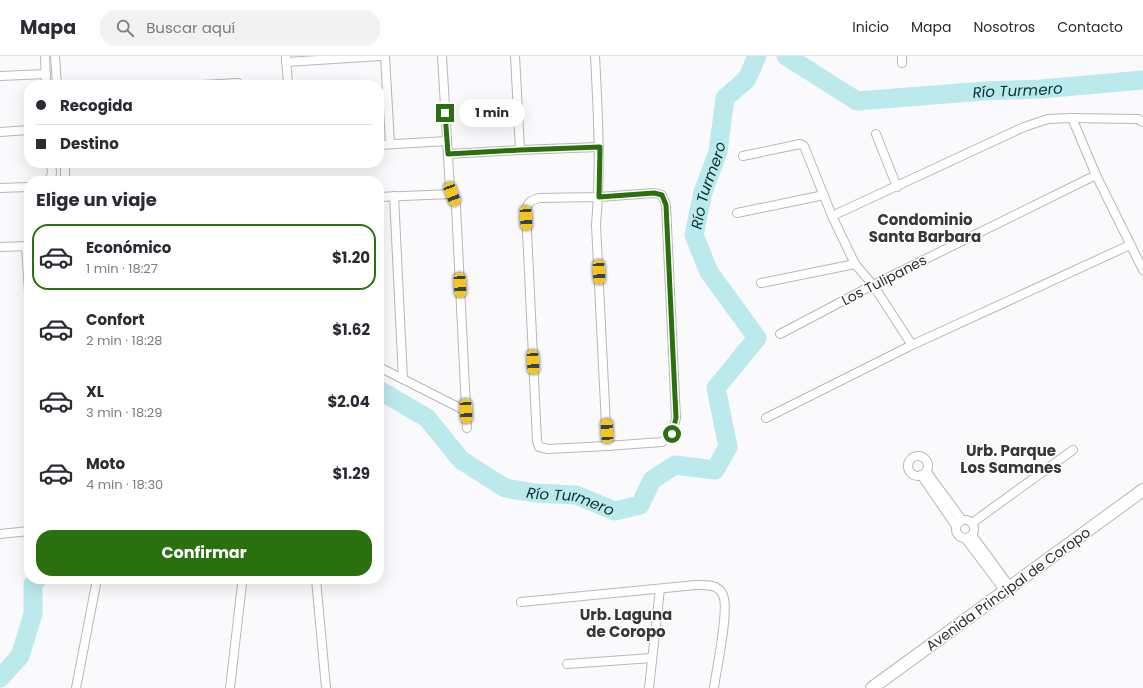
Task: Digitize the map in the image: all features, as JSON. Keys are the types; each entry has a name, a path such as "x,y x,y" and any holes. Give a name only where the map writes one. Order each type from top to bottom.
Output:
{"street":[{"path":"45,56 46,80"},
{"path":"55,56 57,80"},
{"path":"288,80 286,59 381,56"},
{"path":"385,56 390,144"},
{"path":"442,56 450,190 456,206 467,428"},
{"path":"515,56 520,150"},
{"path":"595,56 600,147 599,197 596,225 607,446"},
{"path":"0,76 46,74"},
{"path":"1072,118 1096,175 1143,270"},
{"path":"832,216 1024,127 1048,119 1138,119 1143,122"},
{"path":"0,132 24,130"},
{"path":"876,134 897,187"},
{"path":"384,145 447,141"},
{"path":"743,156 802,144 804,146 832,216 855,264 873,284 912,345"},
{"path":"448,154 600,147"},
{"name":"Los Tulipanes","path":"780,334 873,284 1096,175"},
{"path":"0,188 24,187"},
{"path":"654,193 662,195 666,205 676,418 672,434 662,442 607,446 548,449 539,447 537,441 526,210 528,203 539,198 599,197 654,193"},
{"path":"384,196 452,194"},
{"path":"736,213 824,195"},
{"path":"394,196 403,379"},
{"path":"766,418 912,345 1130,245"},
{"path":"0,247 24,246"},
{"path":"761,283 855,264"},
{"path":"384,370 466,411"},
{"path":"972,523 1073,450"},
{"path":"924,473 959,523 957,534 968,537 1008,589"},
{"name":"Avenida Principal de Coropo","path":"872,688 1143,490"},
{"path":"959,523 969,520 972,523 974,529 968,537"},
{"path":"0,534 24,532"},
{"path":"76,688 96,584"},
{"path":"230,688 242,584"},
{"path":"316,584 326,688"},
{"path":"521,602 710,585 718,588 724,596 726,603 714,688"},
{"path":"649,688 660,589"},
{"path":"567,664 652,658"}],"waterway":[{"name":"Río Turmero","path":"384,393 427,418 461,460 505,488 535,493 576,495 615,511 640,505 652,480 675,465 715,470 728,447 716,388 757,338 709,272 694,235 703,192 718,152 725,98 747,79 757,56"},
{"name":"Río Turmero","path":"786,56 857,101 985,91 1041,89 1143,80"},
{"name":"Río Turmero","path":"0,678 20,656 33,614 33,584"}],"district":[{"name":"Condominio Santa Barbara","path":"925,228"},
{"name":"Urb. Parque Los Samanes","path":"1011,458"},
{"name":"Urb. Laguna de Coropo","path":"626,622"}],"route":[{"path":"445,113 448,154 600,147 599,197 654,193 662,195 666,205 676,418 672,434"}]}
